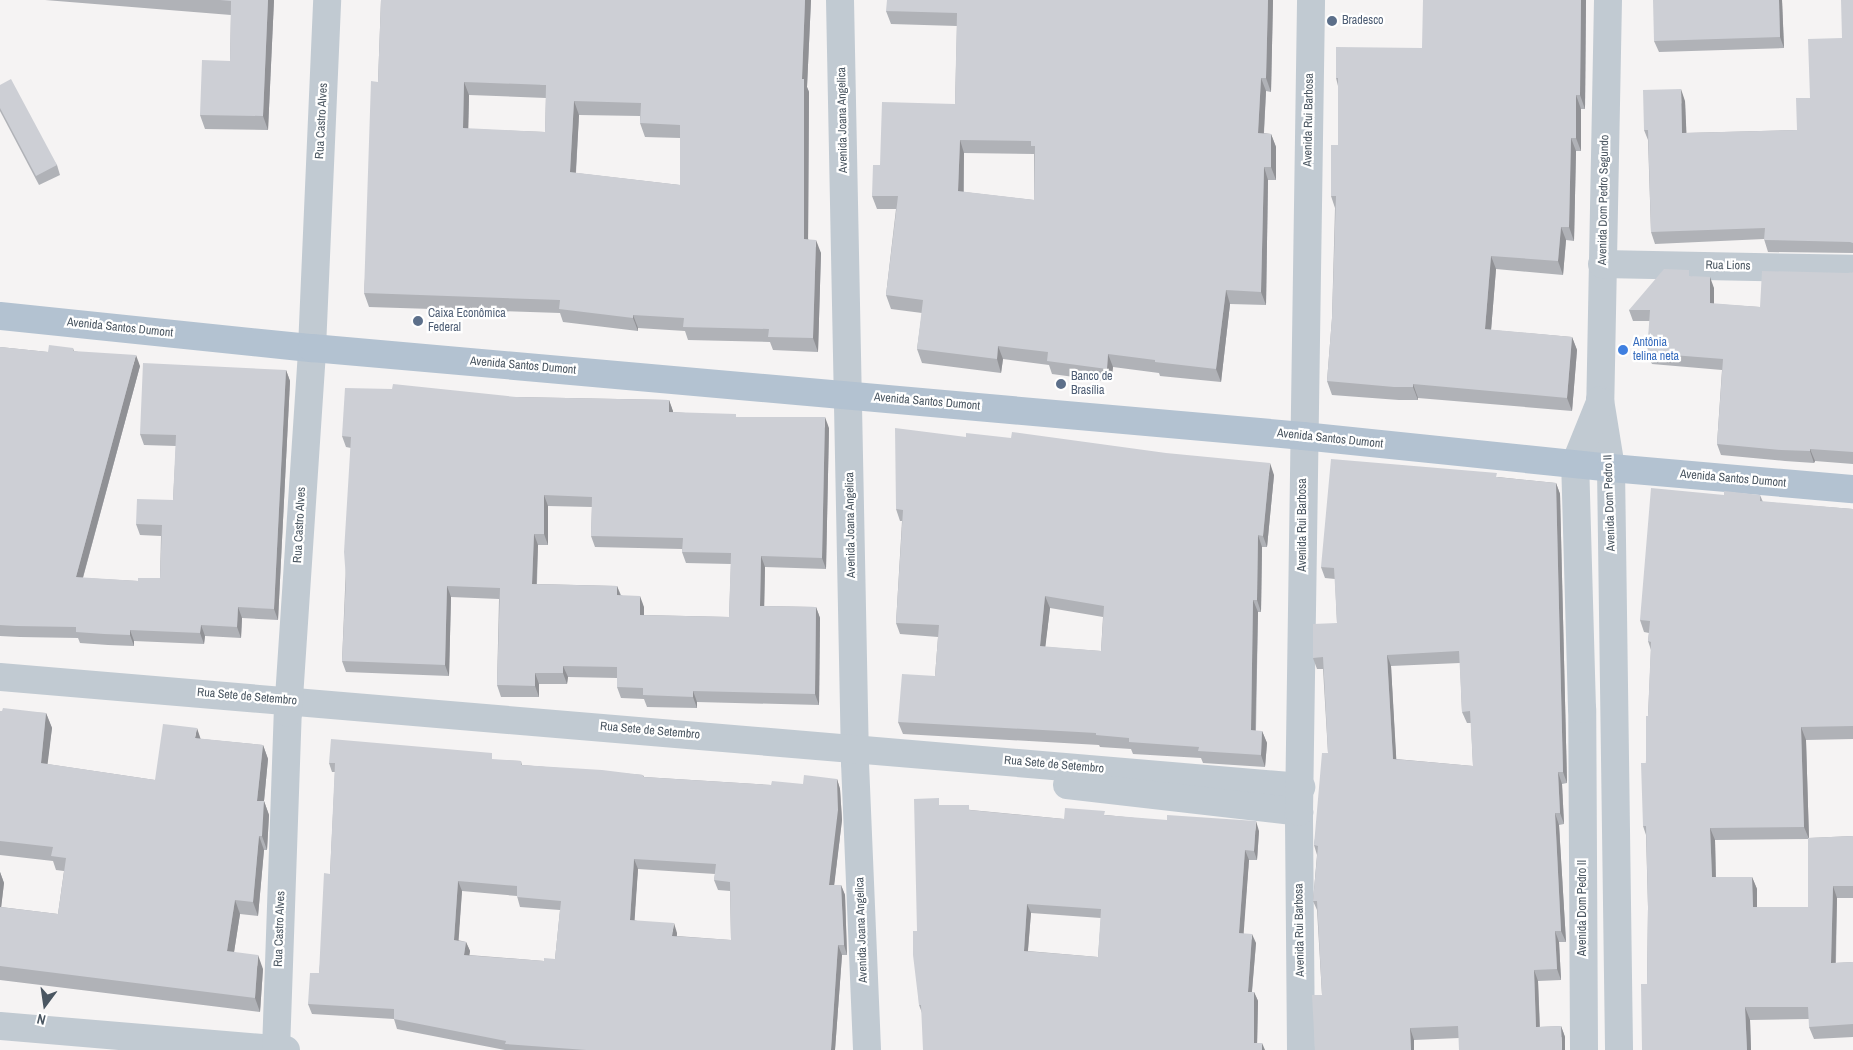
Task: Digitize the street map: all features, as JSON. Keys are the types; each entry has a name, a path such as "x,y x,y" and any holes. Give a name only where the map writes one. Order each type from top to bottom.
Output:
{"main road":[{"name":"Avenida Santos Dumont","path":"0,316 312,348 1303,436 1611,468 1853,489"}],"street":[{"name":"Rua Castro Alves","path":"279,1050 289,707 312,348 328,0"},
{"name":"Avenida Joana Angelica","path":"840,0 856,756 867,1050"},
{"name":"Avenida Rui Barbosa","path":"1302,1050 1300,799 1303,436 1312,0"},
{"name":"Avenida Dom Pedro Segundo","path":"1600,400 1608,0"},
{"name":"Rua Lions","path":"1602,264 1853,269"},
{"name":"Avenida Dom Pedro II","path":"1584,1050 1582,709 1575,464 1600,400"},
{"name":"Avenida Dom Pedro II","path":"1600,400 1611,468 1619,1050"},
{"name":"Rua Sete de Setembro","path":"0,677 289,707 856,756 1300,799"},
{"name":"Rua Sete de Setembro","path":"0,688 289,707"},
{"path":"1582,709 1615,708"},
{"path":"1583,984 1618,983"},
{"path":"0,1026 279,1050"}],"building":[{"path":"220,0 268,0 263,116 200,115 202,60 230,61 231,1"},
{"path":"381,0 805,0 802,79 804,79 804,239 816,240 813,338 768,337 769,329 683,327 684,318 633,315 633,318 559,309 560,300 364,293 371,81 378,82","holes":["464,82 546,85 545,132 463,128","574,101 641,103 640,123 680,125 680,185 570,172"]},
{"path":"887,0 1268,0 1266,78 1261,78 1258,133 1271,134 1271,167 1264,167 1261,292 1226,290 1216,369 1108,354 1107,369 1047,361 1048,352 998,346 997,359 917,349 923,300 886,295 898,196 872,196 873,165 880,165 882,102 955,104 957,13 886,11","holes":["960,140 1031,141 1031,146 1035,146 1034,200 958,191"]},
{"path":"1423,0 1581,0 1580,95 1576,95 1576,138 1571,138 1569,227 1561,227 1558,261 1491,256 1485,329 1572,337 1567,398 1413,384 1413,387 1394,387 1327,381 1332,318 1336,196 1331,196 1331,145 1338,145 1336,47 1422,48"},
{"path":"1653,0 1779,0 1780,37 1654,41"},
{"path":"1841,0 1853,0 1853,243 1764,240 1765,228 1651,232 1648,130 1644,130 1643,90 1681,89 1682,133 1797,130 1796,98 1810,98 1808,39 1842,38"},
{"path":"11,79 57,165 36,176 0,108 0,85"},
{"path":"1664,269 1689,270 1689,276 1710,277 1710,303 1760,307 1762,271 1853,272 1853,452 1810,449 1810,451 1781,450 1717,444 1723,359 1647,353 1650,310 1629,310"},
{"path":"49,345 73,348 73,351 136,355 76,577 138,581 138,578 160,578 162,525 136,524 137,499 173,500 176,435 140,434 143,363 286,370 274,609 238,607 237,627 201,625 200,633 130,630 130,635 104,634 76,632 76,627 0,625 0,347 48,352"},
{"path":"393,384 516,397 669,400 669,412 736,414 736,417 825,417 822,558 761,556 760,606 816,607 815,694 693,691 693,697 643,695 643,688 617,687 617,667 563,666 563,673 535,673 535,686 497,685 500,588 447,586 445,665 342,661 346,579 344,552 351,437 342,436 345,388 392,389","holes":["544,495 592,497 591,536 683,538 682,552 731,553 729,617 640,615 640,596 617,595 617,586 532,584 534,534 544,534"]},
{"path":"895,428 966,437 966,433 1011,438 1012,432 1166,453 1270,463 1263,536 1258,535 1257,600 1253,600 1251,730 1262,731 1261,755 1198,751 1199,747 1129,742 1129,738 1096,735 1096,733 898,722 902,674 935,676 939,625 896,623 903,510 896,509","holes":["1045,596 1104,606 1101,651 1040,646"]},
{"path":"1331,459 1497,473 1496,477 1556,483 1563,772 1558,772 1560,813 1555,813 1561,931 1555,931 1557,969 1534,970 1536,1027 1561,1026 1562,1050 1459,1050 1458,1026 1410,1028 1411,1050 1315,1050 1312,995 1322,995 1317,901 1313,901 1318,846 1314,845 1322,753 1328,753 1323,657 1313,658 1313,624 1337,623 1334,568 1321,567","holes":["1459,651 1462,712 1470,711 1473,766 1393,759 1387,655"]},
{"path":"1651,488 1724,495 1724,491 1760,495 1760,501 1853,509 1853,726 1801,727 1804,827 1710,828 1712,877 1752,877 1753,907 1808,907 1808,838 1853,836 1853,886 1833,886 1831,963 1853,962 1853,1024 1809,1027 1808,1007 1745,1007 1747,1050 1642,1050 1641,984 1647,984 1648,907 1646,826 1643,826 1641,763 1646,763 1646,716 1648,716 1651,642 1648,641 1650,621 1640,620"},
{"path":"3,708 46,713 41,763 155,780 163,724 197,728 195,738 263,745 257,801 264,801 262,836 259,836 253,902 235,900 227,951 258,955 255,998 0,966 0,907 58,914 66,858 51,856 53,847 0,841 0,711"},
{"path":"331,739 492,753 492,759 521,761 521,765 602,770 643,775 643,777 771,785 772,781 803,784 804,775 837,779 838,810 829,885 841,885 844,945 838,945 831,1050 586,1050 505,1044 506,1041 394,1019 394,1009 308,1004 310,973 319,973 324,873 330,874 335,763 329,763","holes":["634,859 716,864 714,880 730,882 731,940 672,936 674,923 630,920","458,881 517,886 517,897 561,901 555,959 544,958 544,961 464,955 466,942 454,940"]},
{"path":"939,798 939,805 969,805 969,810 1064,819 1065,808 1105,811 1104,815 1167,820 1167,815 1256,821 1254,851 1245,850 1239,933 1252,934 1248,992 1254,992 1254,1043 1262,1043 1262,1050 923,1050 921,1005 919,1005 913,955 913,931 917,931 914,799","holes":["1027,904 1101,909 1098,957 1024,951"]}],"place":[{"name":"Bradesco","path":"1332,21"},
{"name":"Caixa Econômica Federal","path":"418,321"},
{"name":"Antônia telina neta","path":"1623,350"},
{"name":"Banco de Brasília","path":"1061,384"}]}
